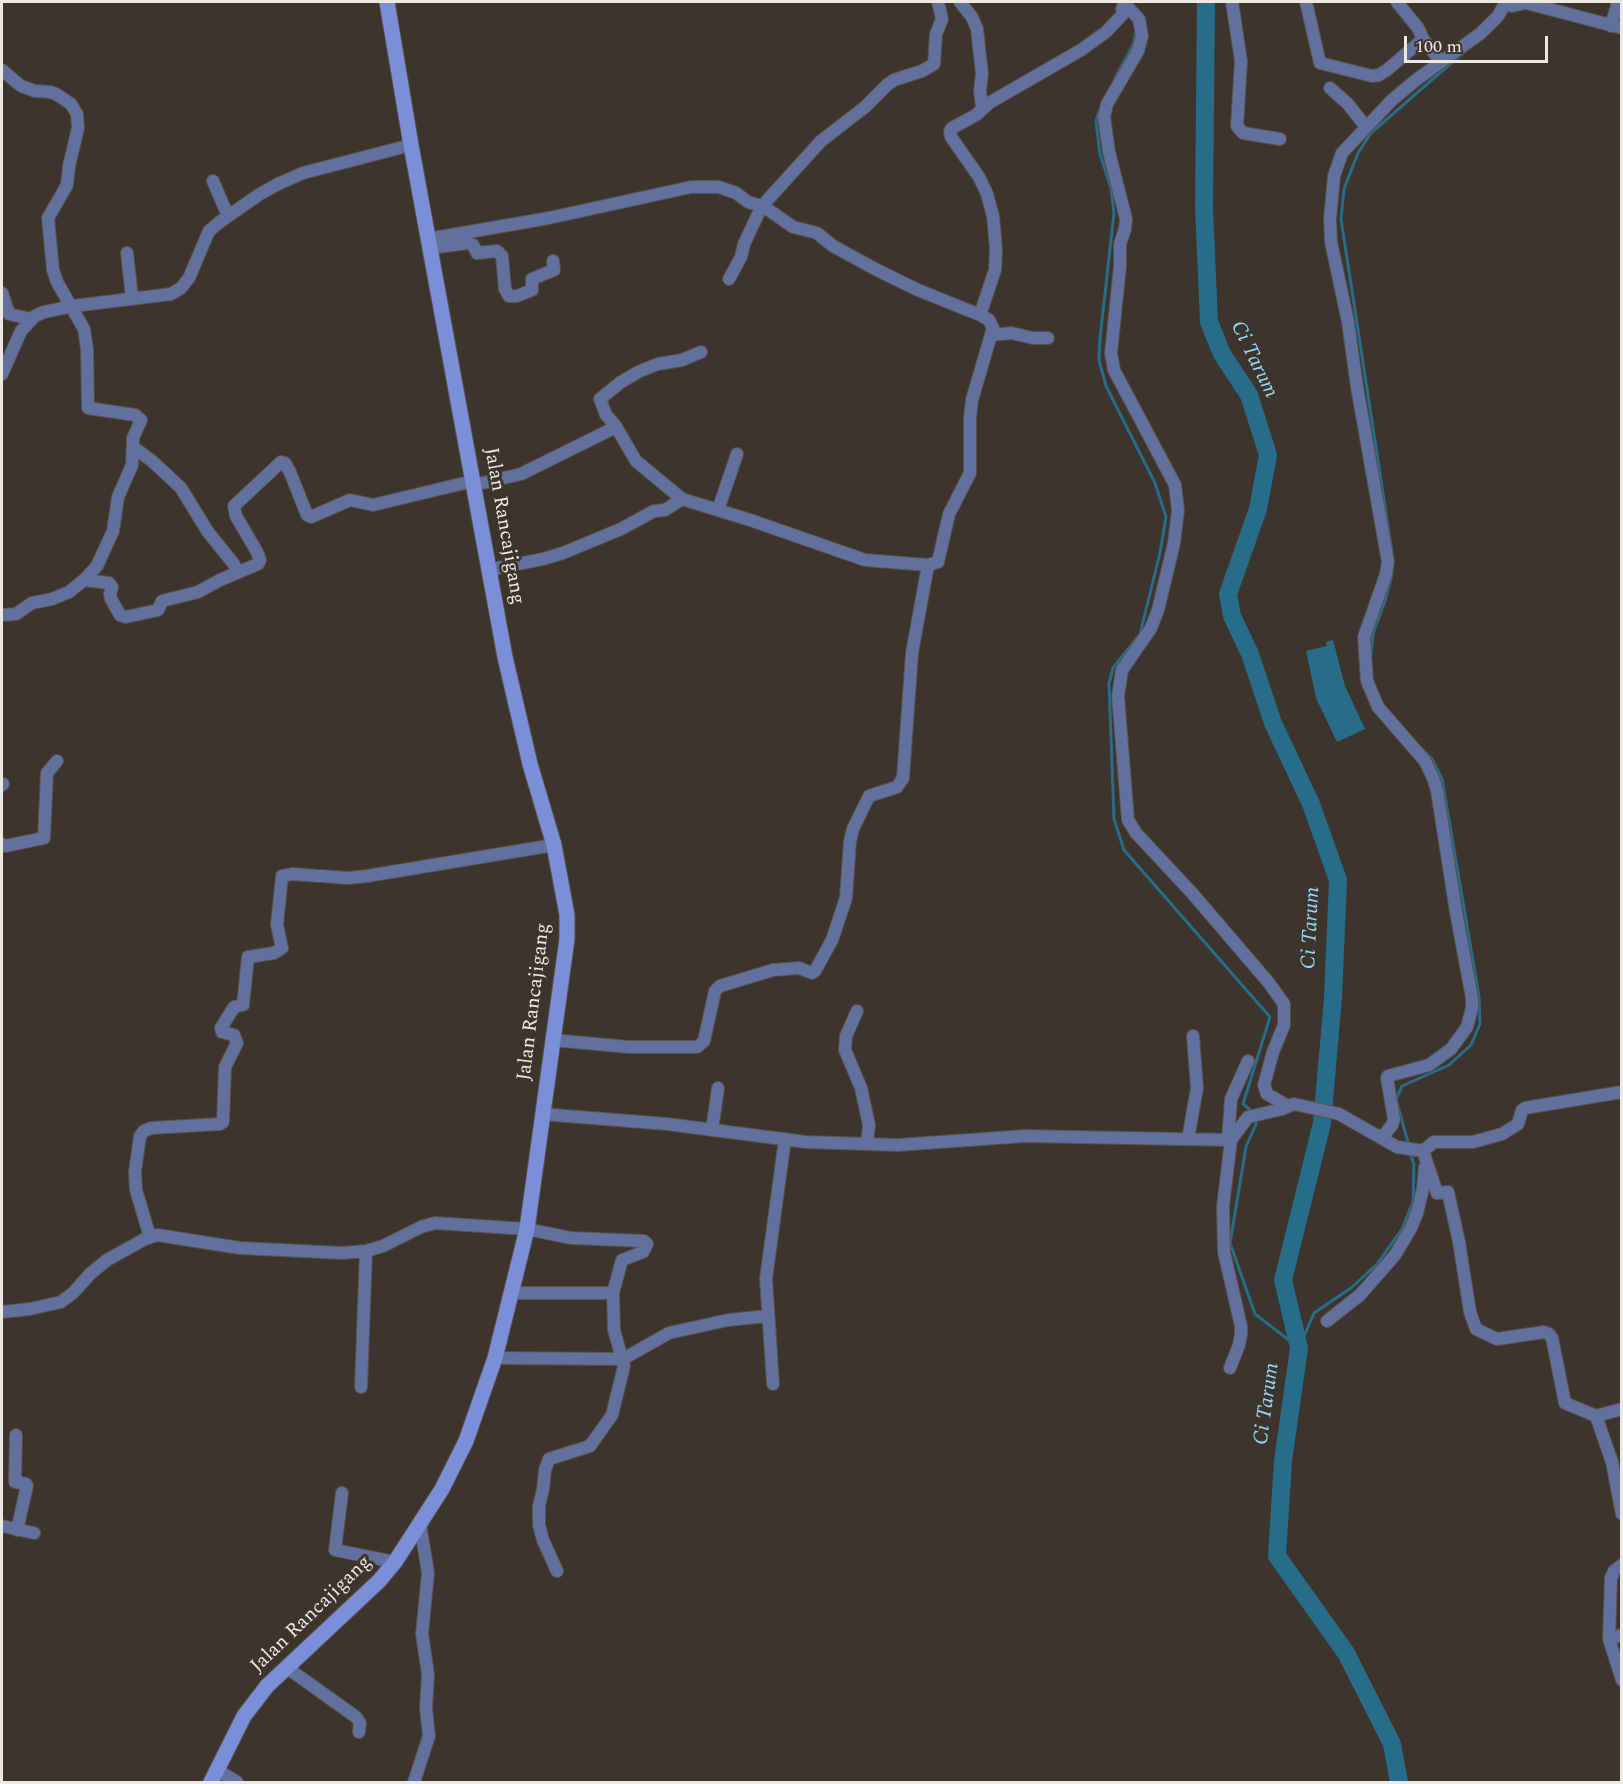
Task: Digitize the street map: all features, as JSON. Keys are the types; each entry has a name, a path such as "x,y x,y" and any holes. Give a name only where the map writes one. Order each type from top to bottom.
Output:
{"main road":[{"name":"Jalan Rancajigang","path":"214,1776 244,1716 267,1686 379,1581 395,1562 448,1479 466,1441 484,1395 495,1358 527,1229 568,928 554,845 521,730 488,570 387,2"}],"street":[{"path":"729,279 741,257 744,244 762,206 814,147 865,107 894,80 922,71 934,64 936,34 942,19 938,2"},
{"path":"960,2 972,16 977,28 982,74 980,91 982,107"},
{"path":"1232,2 1241,61 1237,126 1243,133 1280,139"},
{"path":"1306,2 1321,64 1372,76 1379,75 1423,39"},
{"path":"1397,2 1441,62"},
{"path":"1382,1138 1394,1122 1387,1078 1392,1074 1428,1065 1452,1049 1467,1027 1472,998 1435,784 1425,761 1378,707 1367,681 1364,637 1388,562 1357,387 1348,322 1331,242 1330,226 1335,168 1342,153 1392,100 1481,33 1507,4 1526,3 1616,27 1618,2"},
{"path":"980,315 995,270 993,216 979,177 950,133 952,128 976,115 982,107 1081,50 1116,23 1126,4 1141,24 1142,36 1141,45 1111,96 1104,117 1109,152 1126,219 1120,244 1120,266 1111,353 1114,370 1175,485 1178,510 1174,543 1158,610 1151,628 1122,670 1118,696 1128,820 1136,833 1192,893 1284,1004 1284,1025 1273,1052 1264,1085 1267,1094 1288,1106"},
{"path":"2,70 21,86 35,92 56,94 74,107 79,119 67,185 48,218 53,270 57,282 73,306 85,332 88,408 139,416 140,421 133,438 133,460 118,497 115,522 97,566 69,592 52,599 32,603 16,614 2,615"},
{"path":"1330,88 1348,104 1366,127"},
{"path":"2,374 21,331 31,319 44,312 73,306 174,292 184,285 195,267 209,231 278,184 344,161 411,146"},
{"path":"213,181 228,216"},
{"path":"429,244 691,187 719,187 736,193 747,202 762,206 793,227 813,231 833,246 897,280 980,315 993,325 972,400 970,473 949,514 938,562 928,565 865,560 682,500 636,460 600,403 605,394 640,371 658,364 682,360 700,352"},
{"path":"429,244 468,243 473,244 477,253 497,251 502,256 505,289 509,296 517,296 532,290 532,279 554,270 553,261"},
{"path":"127,253 132,298"},
{"path":"2,293 8,313 31,319"},
{"path":"992,335 1011,333 1033,338 1048,338"},
{"path":"84,580 110,583 112,587 110,596 120,615 126,616 158,610 162,601 198,592 255,566 260,560 236,516 234,506 280,462 285,463 307,515 311,517 350,500 373,505 473,483 514,477 616,427"},
{"path":"132,447 152,461 180,488 238,572"},
{"path":"718,510 737,454"},
{"path":"488,570 563,553 621,529 654,511 665,510 682,500"},
{"path":"552,1040 629,1047 697,1047 704,1041 715,991 720,986 773,970 795,968 812,973 815,971 832,940 846,898 852,829 869,796 897,787 903,778 912,653 928,565"},
{"path":"2,844 5,846 44,838 47,773 57,761"},
{"path":"147,1238 136,1190 135,1172 140,1136 151,1128 223,1122 225,1067 237,1043 234,1035 222,1032 221,1028 234,1007 243,1005 248,957 274,953 282,948 277,916 282,876 292,874 348,878 367,876 554,845"},
{"path":"857,1011 846,1036 845,1050 861,1088 869,1125 867,1143"},
{"path":"1188,1139 1197,1088 1192,1036"},
{"path":"1230,1368 1239,1345 1241,1326 1224,1252 1223,1206 1230,1140 1231,1099 1248,1060"},
{"path":"712,1130 718,1088"},
{"path":"1422,1153 1434,1142 1473,1142 1502,1134 1518,1124 1522,1110 1525,1108 1622,1092"},
{"path":"1230,1140 1248,1117 1288,1106 1303,1105 1340,1114 1400,1148 1422,1153"},
{"path":"542,1114 656,1123 784,1139 898,1145 1025,1136 1230,1140"},
{"path":"773,1384 766,1279 784,1139"},
{"path":"1327,1321 1360,1295 1395,1255 1411,1228 1417,1213 1425,1176 1422,1153"},
{"path":"1422,1153 1437,1193 1448,1192 1451,1201 1466,1292 1475,1327 1497,1339 1544,1332 1549,1334 1552,1338 1565,1403 1596,1416 1622,1409"},
{"path":"2,1312 55,1304 73,1293 98,1266 147,1238 163,1235 249,1248 342,1253 366,1251 383,1246 430,1223 527,1229 571,1238 634,1239 646,1242 641,1253 622,1260 613,1293 614,1330 623,1359 622,1374 612,1415 594,1442 587,1448 550,1459 548,1462 539,1506 539,1525 543,1540 558,1571"},
{"path":"361,1387 366,1251"},
{"path":"512,1293 613,1293"},
{"path":"495,1358 623,1359 669,1333 728,1320 768,1316"},
{"path":"1596,1416 1612,1462 1622,1514"},
{"path":"16,1435 15,1482 27,1486 17,1530"},
{"path":"342,1493 335,1550 395,1562"},
{"path":"414,1782 429,1736 426,1709 428,1674 422,1634 428,1573 420,1524"},
{"path":"2,1526 34,1533"},
{"path":"1621,1566 1614,1571 1611,1578 1609,1639 1622,1680"},
{"path":"1609,1639 1622,1635"},
{"path":"286,1667 356,1717 360,1722 358,1732"},
{"path":"214,1776 237,1782"}],"water":[{"path":"1333,640 1345,686 1365,729 1337,742 1316,698 1306,651 1327,646 1326,642"}],"waterway":[{"name":"Ci Tarum","path":"1206,2 1204,208 1209,322 1222,354 1249,395 1268,455 1258,509 1228,594 1232,616 1250,654 1273,723 1311,804 1338,880 1333,998 1322,1123 1283,1280 1299,1348 1283,1461 1277,1556 1346,1653 1392,1744 1399,1782"},
{"path":"1115,78 1133,45 1136,32"},
{"path":"1392,552 1341,219 1344,189 1358,153 1371,133 1465,51"},
{"path":"1099,111 1096,122 1100,154 1111,188 1114,213 1099,360 1106,386 1155,483 1166,517 1160,553 1140,634 1113,668 1109,683 1114,819 1124,850 1270,1017 1243,1104 1253,1112"},
{"path":"1371,654 1373,633 1392,574"},
{"path":"1409,1146 1396,1099 1402,1086 1449,1065 1471,1045 1480,1024 1479,996 1442,779 1432,759 1421,748"},
{"path":"1255,1118 1256,1124 1246,1147 1230,1243 1255,1314 1299,1348 1314,1313 1351,1288 1377,1264 1402,1229 1413,1202 1414,1165 1410,1152"}]}
